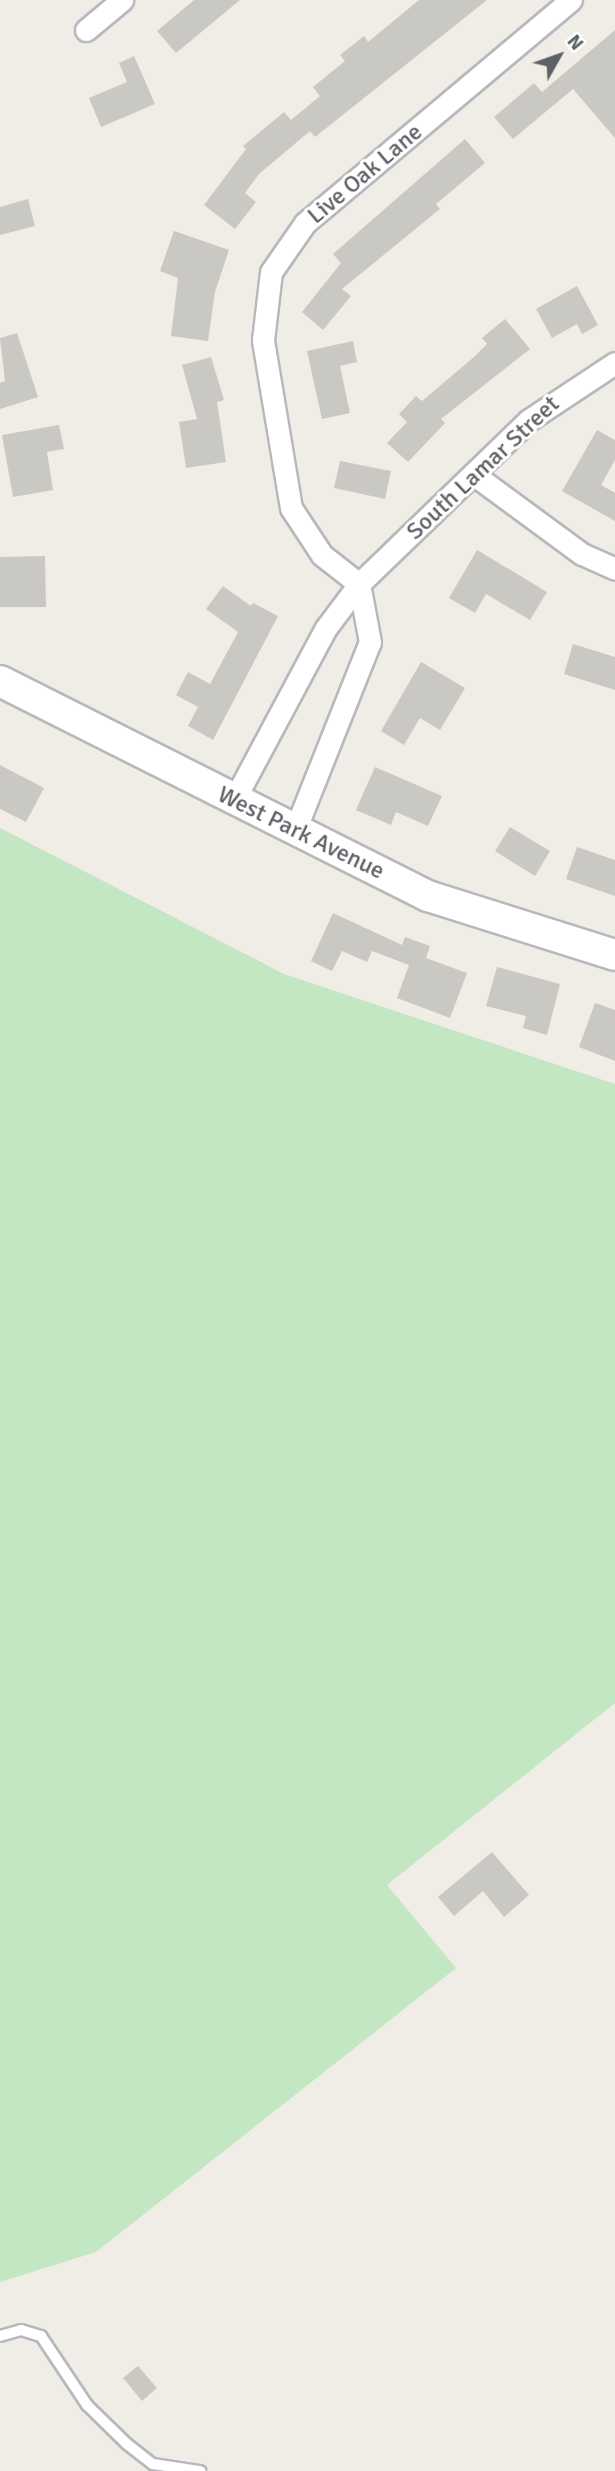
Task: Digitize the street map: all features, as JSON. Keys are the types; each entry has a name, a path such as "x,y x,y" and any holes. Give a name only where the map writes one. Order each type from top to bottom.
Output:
{"street":[{"path":"86,30 122,0"},
{"name":"Live Oak Lane","path":"359,584 321,555 291,508 263,340 271,272 305,223 571,0"},
{"name":"South Lamar Street","path":"234,800 326,628 359,584 529,420 615,363"},
{"path":"473,474 570,547 615,569"},
{"path":"295,830 370,642 359,584"},
{"name":"West Park Avenue","path":"0,681 428,896 615,955"}],"lane":[{"path":"0,2336 21,2330 41,2336 87,2405 127,2444 153,2464 200,2471"}],"green space":[{"path":"0,828 284,974 615,1084 615,1703 387,1885 456,1968 96,2252 0,2282"}],"building":[{"path":"194,0 240,0 176,53 157,31"},
{"path":"419,0 487,0 315,137 310,131 259,174 245,193 256,202 235,229 204,205 246,149 243,146 284,112 291,120 320,96 313,87 345,61 340,55 364,36 368,42"},
{"path":"615,30 615,138 573,89 513,139 494,117 534,83 542,92"},
{"path":"134,56 155,104 101,127 89,98 127,82 119,63"},
{"path":"465,139 485,163 436,204 440,209 342,289 351,296 323,330 302,312 341,263 333,254"},
{"path":"28,199 35,226 0,235 0,207"},
{"path":"174,231 229,250 215,292 208,341 171,336 178,278 160,271"},
{"path":"577,286 598,325 582,334 577,324 552,338 536,309"},
{"path":"505,319 530,349 441,419 445,423 408,462 387,443 407,422 399,414 416,396 422,401 474,357 487,344 482,338"},
{"path":"17,333 38,397 0,409 0,383 5,381 0,338"},
{"path":"353,341 357,362 340,366 350,413 322,419 307,351"},
{"path":"211,357 224,400 217,402 226,462 186,468 179,422 197,419 182,365"},
{"path":"59,425 64,449 47,452 53,490 13,497 2,435"},
{"path":"597,430 615,440 615,460 601,485 615,493 615,521 562,491"},
{"path":"340,461 391,471 385,499 334,488"},
{"path":"477,550 547,592 530,620 486,594 475,613 449,598"},
{"path":"45,556 46,607 0,607 0,557"},
{"path":"223,586 251,606 253,603 278,616 213,740 188,726 198,707 176,695 188,672 210,684 238,632 206,609"},
{"path":"573,644 615,657 615,690 564,674"},
{"path":"421,662 465,688 440,730 420,718 404,745 381,731"},
{"path":"0,765 44,788 26,822 0,809"},
{"path":"375,767 442,796 428,826 396,812 391,825 356,810"},
{"path":"510,827 550,851 535,876 495,851"},
{"path":"577,847 615,860 615,896 566,879"},
{"path":"333,913 402,945 405,937 430,946 426,958 467,973 450,1018 397,998 409,965 372,951 367,962 342,951 332,971 311,961"},
{"path":"497,967 560,984 547,1035 523,1028 526,1016 486,1006"},
{"path":"595,1003 615,1010 615,1061 579,1047"},
{"path":"492,1852 529,1895 504,1917 483,1891 454,1916 438,1897"},
{"path":"138,2366 157,2388 142,2401 123,2378"}]}
